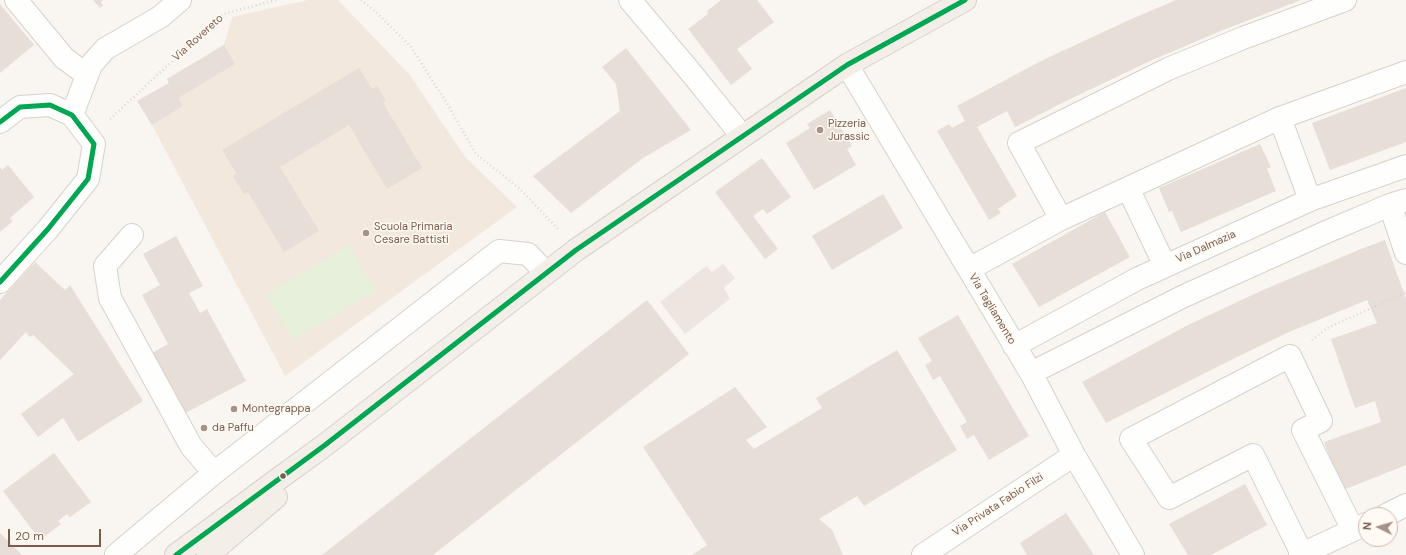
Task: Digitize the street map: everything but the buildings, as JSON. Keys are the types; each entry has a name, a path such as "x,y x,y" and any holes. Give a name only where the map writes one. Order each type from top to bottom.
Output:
{"main road":[{"path":"176,555 325,445 576,250 847,65 965,0"},
{"path":"208,555 269,503 325,445"}],"street":[{"path":"16,0 64,58 87,75"},
{"path":"72,115 91,65 105,49 160,17 180,0"},
{"path":"630,0 742,136"},
{"path":"1061,219 1019,143 1168,69 1243,38 1345,0"},
{"name":"Via Tagliamento","path":"847,65 1031,373 1074,455 1133,555"},
{"path":"969,269 1061,219 1280,118 1406,72"},
{"path":"0,122 20,107 50,105 72,115 94,144 88,179 48,229 0,282"},
{"path":"1280,118 1310,200"},
{"name":"Via Dalmazia","path":"1014,346 1137,279 1165,266 1310,200 1406,166"},
{"path":"1128,188 1165,266"},
{"path":"1031,373 1184,296 1398,202 1406,253"},
{"path":"132,235 105,266 110,298 191,446 214,473"},
{"path":"116,555 214,473 499,251 528,254 546,274"},
{"path":"1358,524 1303,430 1321,421 1290,356 1131,439 1169,498 1253,455 1302,555 1358,528"},
{"name":"Via Privata Fabio Filzi","path":"923,555 1074,455"}],"path":[{"name":"Via Rovereto","path":"132,99 223,14 277,0"},
{"path":"360,0 376,12 411,47 448,105 476,154 520,189 552,223"},
{"path":"1290,356 1327,328 1406,293"}],"shaded area":[{"name":"Scuola Primaria Cesare Battisti","path":"308,0 338,0 409,74 466,158 517,207 285,376 152,125 137,101 169,83 167,79 224,45 232,17"},
{"path":"723,264 735,278 724,288 730,299 685,334 660,302 706,266 712,272"}],"green space":[{"path":"349,245 376,291 293,340 266,295"}],"transit line":[{"path":"176,555 325,445 576,250 847,65 965,0"},
{"path":"0,122 20,107 50,105 72,115 94,144 88,179 48,229 0,282"}],"place":[{"name":"Pizzeria Jurassic","path":"820,130"},
{"name":"Scuola Primaria Cesare Battisti","path":"366,233"},
{"name":"Montegrappa","path":"234,409"},
{"name":"da Paffu","path":"204,428"}]}
